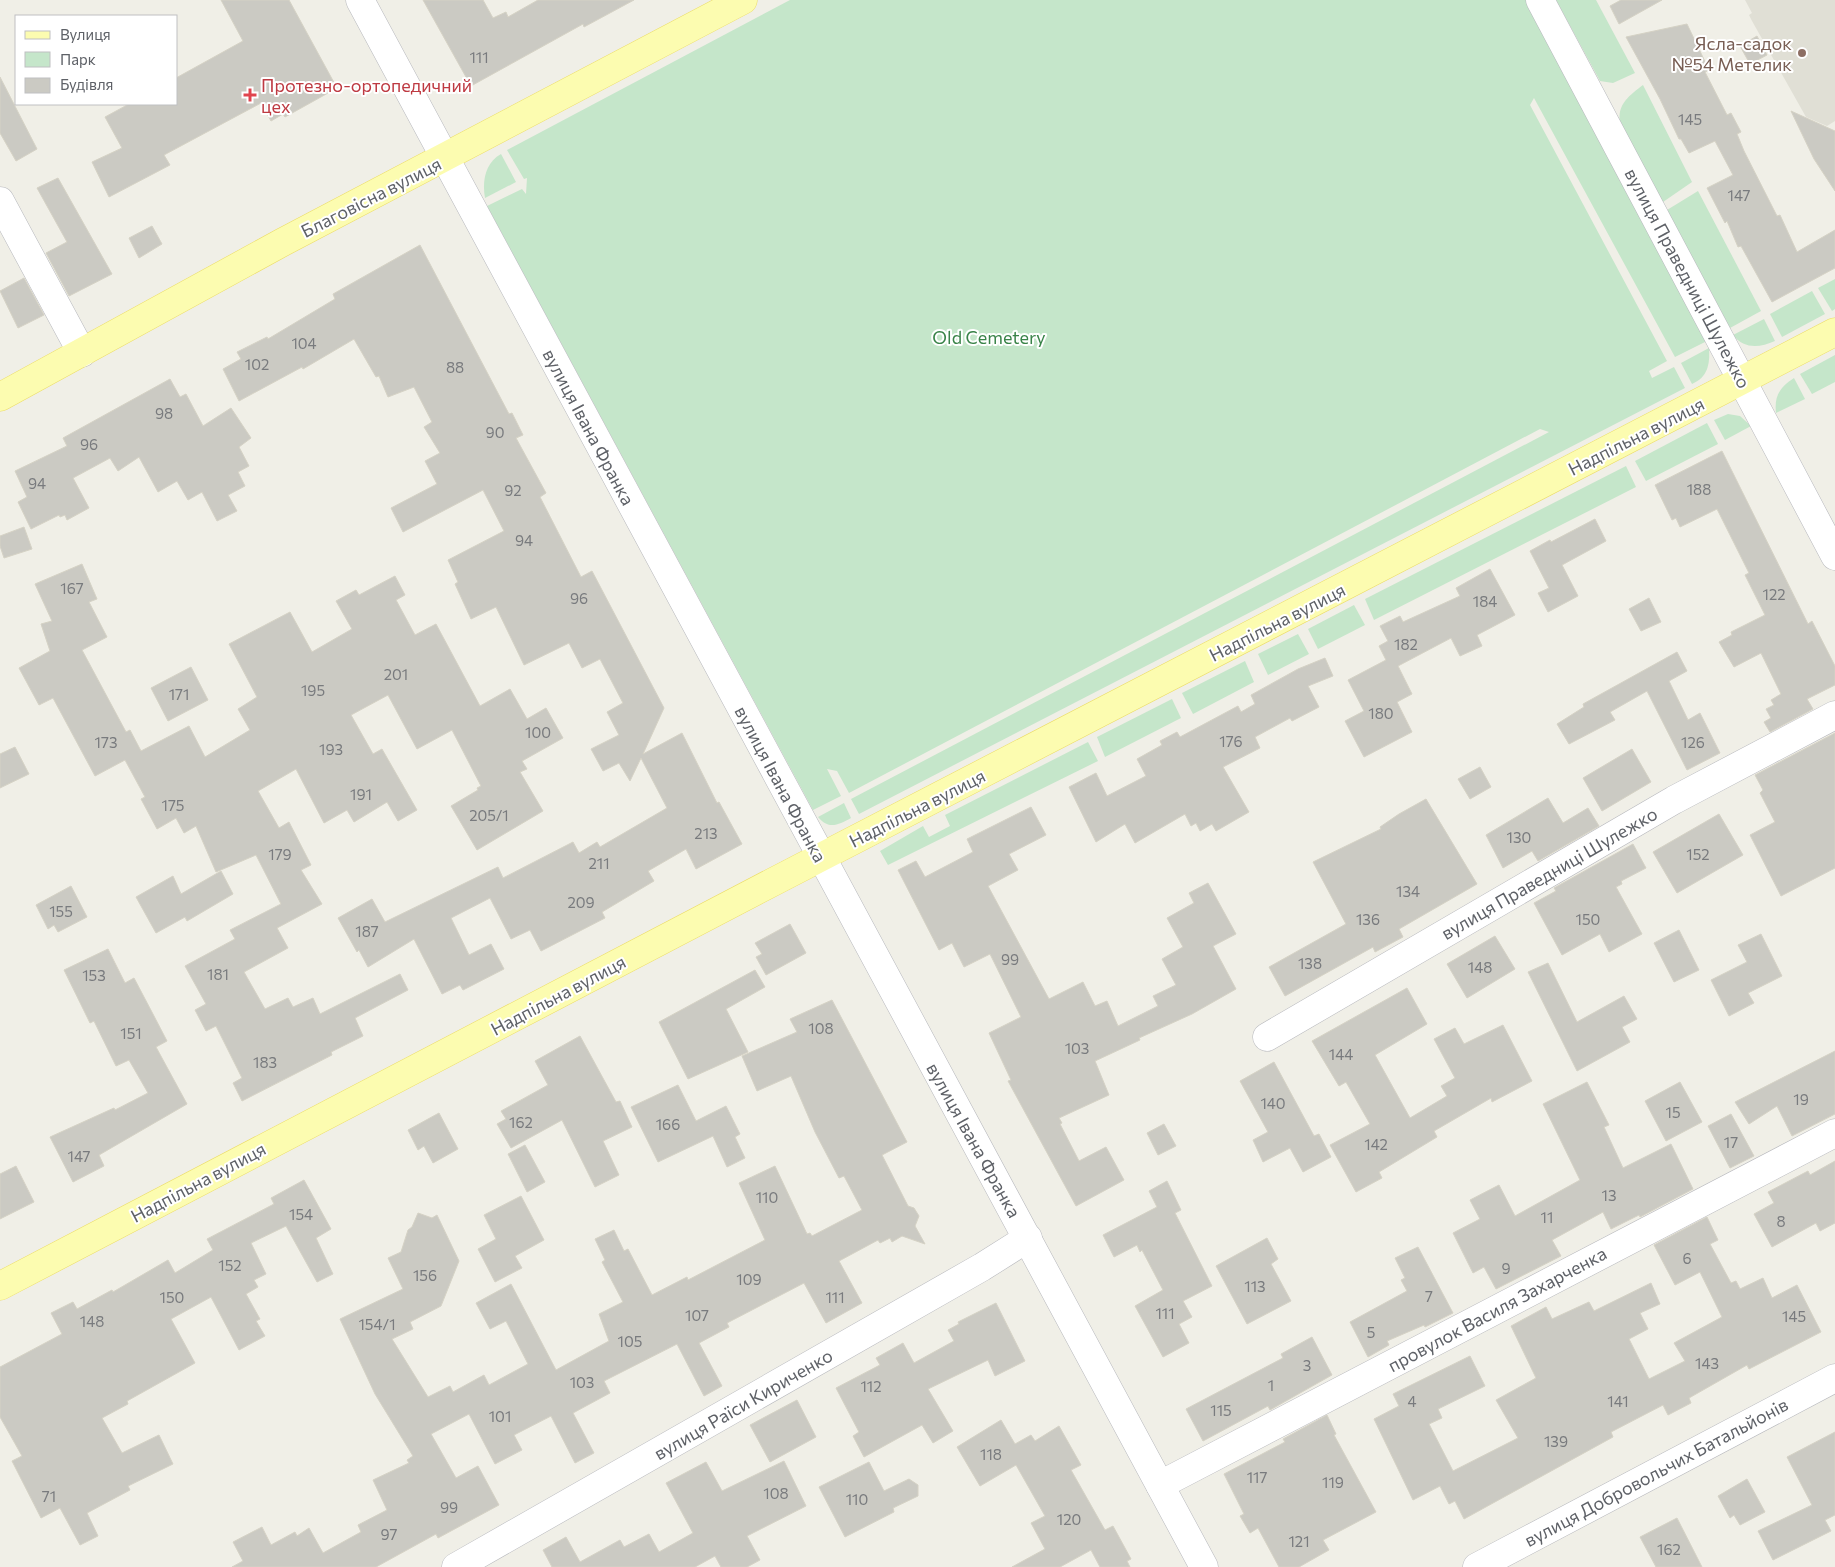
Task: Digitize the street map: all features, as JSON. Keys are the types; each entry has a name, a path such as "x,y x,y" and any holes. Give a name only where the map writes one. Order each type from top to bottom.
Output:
{"main road":[{"name":"Благовісна вулиця","path":"0,397 283,242 744,0"},
{"name":"Надпільна вулиця","path":"0,1286 821,857 1835,332"}],"street":[{"name":"вулиця Івана Франка","path":"360,0 1204,1567"},
{"name":"вулиця Праведниці Шулежко","path":"1540,0 1835,556"},
{"path":"0,201 82,352"},
{"name":"вулиця Праведниці Шулежко","path":"1267,1037 1674,800 1835,715"},
{"name":"провулок Василя Захарченка","path":"1160,1485 1835,1133"},
{"name":"вулиця Раїси Кириченко","path":"456,1567 965,1277 1028,1238"},
{"name":"вулиця Добровольчих Батальйонів","path":"1477,1567 1835,1378"}],"shaded area":[{"name":"Ясла-садок №54 Метелик","path":"1745,0 1835,0 1835,121 1827,126 1806,117 1752,21 1749,15 1752,13"}],"green space":[{"name":"Old Cemetery","path":"790,0 1526,0 1707,341 1675,357 1534,98 1530,105 1667,361 1649,371 1652,378 1674,367 1685,388 859,814 851,799 1549,432 1540,429 849,793 837,771 827,769 841,796 813,810 487,206 522,189 526,194 527,178 524,179 507,150"},
{"path":"1556,0 1596,0 1635,73 1613,83 1600,81"},
{"path":"1643,85 1692,182 1663,202 1620,122 1620,110 1625,100"},
{"path":"501,154 516,182 485,198 484,185 488,167"},
{"path":"1698,191 1761,311 1730,328 1667,210"},
{"path":"1835,279 1835,309 1832,311 1818,288"},
{"path":"1812,291 1825,314 1782,337 1770,314"},
{"path":"1764,319 1775,341 1752,346 1742,343 1733,335"},
{"path":"1709,348 1709,359 1705,374 1692,384 1681,363"},
{"path":"1835,355 1835,382 1812,394 1800,374"},
{"path":"1794,378 1805,399 1776,413 1776,402 1779,393"},
{"path":"1728,414 1740,416 1751,426 1725,440 1714,420"},
{"path":"1707,423 1718,444 1646,481 1635,461"},
{"path":"1626,466 1636,487 1374,620 1365,599"},
{"path":"1354,605 1365,625 1318,649 1308,629"},
{"path":"1298,634 1309,654 1268,675 1258,654"},
{"path":"1245,661 1254,682 1193,714 1182,693"},
{"path":"1172,699 1181,718 1105,757 1097,737"},
{"path":"1088,742 1098,761 888,865 880,851 923,826 929,837 950,826 945,815"},
{"path":"844,803 851,818 842,823 826,824 818,817"}],"building":[{"name":"Протезно-ортопедичний цех","path":"221,0 289,0 337,88 285,117 283,114 271,121 261,103 164,155 170,165 109,197 92,162 122,148 105,117 127,105 178,105 178,77 243,41"},
{"path":"423,0 483,0 493,18 506,12 508,17 538,0 634,0 584,27 583,24 471,86"},
{"path":"1621,0 1662,0 1619,24 1610,6"},
{"path":"1687,24 1709,70 1705,72 1727,115 1731,113 1741,132 1737,134 1744,151 1777,216 1780,215 1797,252 1835,230 1835,268 1772,302 1741,246 1738,247 1727,221 1725,223 1707,188 1733,175 1715,141 1689,153 1681,139 1679,139 1660,99 1626,37"},
{"path":"1757,36 1767,55 1750,64 1740,46"},
{"path":"0,77 37,149 16,161 0,133"},
{"path":"1791,111 1835,131 1835,191 1814,159"},
{"path":"58,178 112,274 69,296 46,253 67,242 37,188"},
{"path":"152,226 162,244 139,258 129,238"},
{"path":"420,245 509,414 512,413 523,435 516,438 546,493 540,497 581,577 592,571 664,708 643,754 682,733 717,803 719,802 742,844 696,869 686,849 648,871 654,881 602,912 605,918 541,951 530,930 511,939 490,898 451,918 469,955 491,944 504,969 463,990 460,985 442,994 414,939 368,967 359,950 357,952 338,918 372,899 385,922 498,867 503,878 573,842 579,853 597,842 600,847 667,808 641,758 630,781 619,763 603,771 591,749 619,735 607,712 623,703 600,659 582,668 569,643 524,665 496,607 471,619 455,584 458,582 448,560 504,531 483,490 403,532 391,508 437,484 425,461 440,453 424,427 432,422 414,387 388,397 379,376 376,377 354,339 303,369 302,367 239,401 223,369 241,359 237,352 267,337 268,339 335,299 333,294"},
{"path":"24,278 44,315 18,328 0,291"},
{"path":"170,379 180,397 186,394 203,426 231,408 251,438 239,447 249,466 238,472 245,486 228,495 237,511 217,521 202,492 188,500 177,481 158,492 139,457 118,471 110,458 73,478 89,508 67,520 65,515 60,517 59,515 31,529 18,502 27,497 15,471 67,446 63,438"},
{"path":"1722,451 1808,624 1812,621 1835,666 1835,685 1807,699 1813,709 1770,732 1764,722 1771,718 1766,709 1774,705 1771,700 1781,694 1761,653 1734,667 1719,642 1732,635 1731,632 1765,615 1745,575 1749,573 1717,509 1680,527 1676,518 1672,520 1655,485"},
{"path":"1595,519 1606,541 1562,565 1578,596 1548,612 1538,593 1549,588 1530,551"},
{"path":"24,527 32,549 4,558 0,546 0,536"},
{"path":"82,564 97,599 89,602 107,637 82,650 126,732 130,730 141,751 189,726 205,757 250,730 238,709 257,697 229,644 290,612 312,652 352,629 336,601 356,590 359,595 395,576 405,595 396,600 415,635 436,624 480,706 510,689 527,719 546,708 563,738 522,761 527,769 520,772 543,811 477,850 451,806 478,790 477,788 481,786 452,730 417,749 388,695 351,715 373,754 382,749 417,810 398,821 387,802 354,822 347,810 324,823 296,769 258,791 279,828 289,822 311,865 301,870 322,904 277,928 288,948 244,972 265,1009 288,998 293,1007 313,998 320,1014 400,974 408,990 355,1018 363,1036 331,1052 332,1055 242,1101 233,1083 242,1078 216,1026 206,1031 195,1010 206,1004 185,966 235,939 230,930 281,904 256,855 216,872 196,826 184,833 176,818 157,829 141,799 145,797 125,760 95,776 53,698 39,705 19,668 50,651 41,624 52,621 35,584"},
{"path":"1490,569 1515,615 1477,635 1482,646 1460,656 1451,638 1398,666 1412,694 1397,702 1412,732 1364,757 1345,721 1364,711 1348,680 1386,660 1379,646 1388,641 1380,626 1400,616 1403,622 1460,596 1456,588"},
{"path":"1649,598 1661,622 1641,631 1629,609"},
{"path":"1677,652 1687,671 1669,681 1688,720 1700,713 1720,753 1687,770 1647,691 1610,712 1615,720 1569,744 1557,724 1584,707 1583,704"},
{"path":"1325,658 1333,676 1308,686 1319,707 1292,721 1290,718 1255,737 1260,748 1223,767 1249,812 1216,831 1212,824 1200,831 1196,823 1191,826 1185,814 1135,843 1125,824 1096,842 1069,787 1096,773 1107,796 1146,776 1137,759 1162,745 1160,741 1177,732 1180,737 1238,706 1241,712 1255,704 1251,695 1298,669"},
{"path":"191,667 208,700 168,721 151,688"},
{"path":"1835,733 1835,868 1781,896 1750,835 1775,822 1760,793 1763,790 1755,775"},
{"path":"15,747 29,774 0,788 0,754"},
{"path":"1632,749 1651,782 1602,811 1583,778"},
{"path":"1480,767 1491,787 1470,799 1458,779"},
{"path":"1548,798 1563,823 1588,808 1599,826 1538,861 1532,851 1503,868 1486,835"},
{"path":"1426,799 1477,884 1399,929 1403,937 1375,952 1373,947 1285,996 1269,967 1346,924 1313,862 1381,829 1380,827 1399,814"},
{"path":"1031,807 1046,835 1009,854 1018,870 988,886 1049,999 1083,982 1095,1006 1107,1001 1118,1026 1158,1006 1153,996 1176,985 1162,959 1183,947 1167,918 1194,903 1189,893 1208,883 1236,934 1213,946 1236,989 1192,1014 1139,1038 1140,1040 1095,1061 1109,1095 1059,1118 1062,1123 1060,1124 1079,1161 1106,1147 1124,1180 1076,1206 1008,1081 1011,1080 989,1033 1021,1017 990,954 964,967 952,943 939,950 898,870 916,861 925,877 973,852 967,839"},
{"path":"1719,814 1743,855 1677,893 1653,852"},
{"path":"1633,844 1646,868 1621,881 1622,884 1616,887 1642,934 1609,952 1600,934 1562,955 1534,903 1556,891 1554,888"},
{"path":"221,871 233,894 187,921 185,917 156,933 136,897 173,876 181,894"},
{"path":"71,886 87,917 58,932 54,925 48,929 36,905"},
{"path":"790,924 806,953 766,975 756,957 762,954 755,943"},
{"path":"1679,930 1699,970 1674,982 1654,943"},
{"path":"1761,934 1782,976 1748,993 1754,1003 1729,1016 1711,980 1747,962 1738,945"},
{"path":"1495,936 1515,969 1467,998 1447,964"},
{"path":"108,949 125,983 134,978 167,1041 156,1047 187,1104 99,1155 104,1166 73,1182 50,1137 114,1108 115,1110 148,1093 129,1060 116,1066 94,1021 90,1023 64,970"},
{"path":"1548,963 1577,1022 1624,996 1637,1019 1622,1027 1630,1042 1577,1071 1528,972"},
{"path":"755,970 765,987 726,1009 748,1052 688,1079 659,1022"},
{"path":"1407,988 1427,1024 1375,1055 1410,1118 1447,1096 1441,1086 1455,1078 1434,1039 1455,1028 1464,1044 1503,1025 1532,1081 1492,1102 1491,1098 1434,1131 1437,1137 1379,1172 1382,1178 1356,1192 1330,1145 1370,1124 1346,1082 1339,1086 1312,1041"},
{"path":"832,1000 907,1142 882,1155 908,1206 914,1208 919,1216 915,1226 925,1244 902,1236 892,1242 890,1238 880,1243 878,1240 839,1261 862,1303 826,1323 804,1283 727,1323 729,1327 699,1343 722,1386 704,1396 677,1344 604,1381 610,1393 573,1413 594,1453 575,1463 551,1416 514,1435 522,1450 495,1464 469,1414 431,1434 456,1478 478,1466 499,1505 438,1538 436,1534 376,1567 232,1567 243,1561 233,1542 262,1527 271,1545 295,1532 297,1536 309,1528 323,1553 361,1532 358,1525 387,1510 373,1480 409,1463 407,1460 413,1456 375,1394 340,1319 403,1289 388,1258 401,1252 408,1230 412,1227 418,1213 432,1218 437,1215 459,1261 441,1306 410,1322 413,1329 392,1339 428,1397 450,1386 453,1392 484,1375 489,1385 528,1364 506,1321 490,1329 476,1303 511,1284 556,1370 609,1341 599,1314 623,1302 602,1262 605,1260 595,1239 614,1230 624,1251 628,1249 652,1295 687,1277 688,1280 765,1240 739,1183 775,1166 807,1234 810,1233 812,1236 862,1210 844,1176 839,1178 815,1132 791,1076 757,1091 742,1056 797,1032 790,1019"},
{"path":"580,1036 616,1102 620,1101 632,1127 603,1141 619,1175 595,1187 562,1120 511,1148 497,1124 506,1119 501,1111 548,1085 535,1061"},
{"path":"1835,1051 1835,1114 1792,1136 1777,1106 1749,1124 1735,1102"},
{"path":"1274,1062 1314,1136 1319,1134 1331,1157 1303,1172 1290,1148 1263,1162 1253,1140 1268,1132 1240,1081"},
{"path":"1587,1082 1609,1125 1604,1127 1623,1168 1671,1144 1693,1189 1640,1217 1639,1215 1611,1229 1603,1212 1552,1240 1561,1256 1496,1289 1484,1267 1473,1273 1453,1233 1480,1219 1470,1200 1499,1185 1515,1216 1580,1180 1543,1104"},
{"path":"1680,1082 1702,1122 1666,1141 1645,1101"},
{"path":"678,1085 696,1121 726,1106 740,1134 735,1137 745,1158 727,1167 713,1136 658,1162 631,1107"},
{"path":"439,1113 458,1149 433,1163 424,1146 418,1150 408,1130"},
{"path":"1731,1114 1754,1156 1730,1168 1708,1126"},
{"path":"1164,1124 1176,1146 1158,1155 1147,1133"},
{"path":"525,1145 545,1182 527,1192 508,1154"},
{"path":"1835,1161 1835,1223 1820,1231 1816,1223 1772,1247 1754,1214 1774,1203 1768,1192 1808,1171 1810,1175"},
{"path":"16,1166 34,1202 0,1219 0,1174"},
{"path":"304,1180 331,1229 316,1238 333,1274 317,1282 286,1226 251,1243 266,1274 254,1280 258,1287 246,1294 260,1319 256,1321 265,1336 239,1350 211,1297 171,1319 195,1363 127,1401 128,1404 102,1418 122,1453 159,1435 173,1464 128,1486 130,1490 87,1513 98,1536 80,1545 60,1508 41,1518 12,1461 22,1456 0,1417 0,1367 62,1334 51,1313 73,1302 77,1309 112,1290 113,1292 168,1260 175,1273 213,1250 207,1239 274,1204 271,1198"},
{"path":"1167,1181 1181,1210 1175,1213 1212,1286 1183,1301 1192,1317 1179,1324 1189,1343 1163,1357 1135,1306 1163,1290 1142,1250 1140,1252 1137,1245 1114,1257 1103,1235 1157,1207 1149,1191"},
{"path":"521,1196 544,1240 515,1256 522,1268 495,1282 478,1249 496,1239 484,1215"},
{"path":"1707,1217 1718,1240 1710,1244 1731,1283 1736,1281 1740,1289 1763,1278 1772,1298 1797,1285 1821,1332 1749,1369 1747,1365 1689,1398 1691,1403 1668,1415 1663,1405 1611,1432 1613,1437 1464,1519 1455,1501 1449,1504 1440,1486 1413,1500 1374,1419 1399,1406 1393,1394 1470,1356 1485,1386 1438,1409 1442,1418 1429,1424 1453,1471 1518,1438 1496,1400 1536,1378 1511,1326 1546,1307 1552,1319 1589,1302 1594,1311 1651,1283 1660,1304 1640,1313 1648,1329 1629,1339 1649,1379 1685,1361 1674,1343 1722,1317 1700,1272 1675,1285 1654,1245"},
{"path":"1267,1238 1278,1259 1271,1264 1291,1301 1247,1324 1216,1266"},
{"path":"1418,1247 1453,1313 1425,1327 1424,1325 1387,1341 1389,1345 1368,1357 1350,1322 1407,1291 1401,1280 1405,1278 1395,1258"},
{"path":"996,1303 1025,1361 995,1376 988,1360 928,1389 953,1431 933,1443 922,1425 864,1457 853,1436 859,1432 836,1388 880,1365 876,1358 903,1343 914,1363 954,1341 948,1330 959,1324 958,1322"},
{"path":"1312,1337 1332,1375 1270,1410 1268,1406 1203,1441 1186,1409 1283,1358 1281,1354"},
{"path":"797,1400 816,1437 770,1462 750,1425"},
{"path":"1327,1415 1336,1434 1334,1435 1376,1512 1323,1540 1329,1550 1299,1567 1279,1567 1258,1528 1250,1533 1240,1516 1244,1514 1224,1474 1285,1442 1283,1439"},
{"path":"1001,1420 1015,1444 1031,1435 1035,1441 1059,1426 1081,1465 1071,1470 1105,1530 1113,1526 1131,1559 1127,1561 1130,1567 1100,1567 1091,1550 1060,1567 1012,1567 1045,1549 1031,1523 1045,1516 1016,1465 980,1486 957,1447"},
{"path":"1835,1432 1835,1515 1825,1520 1831,1531 1773,1560 1758,1531 1812,1505 1787,1457"},
{"path":"784,1461 806,1506 747,1536 760,1560 747,1567 721,1567 715,1556 695,1567 552,1567 543,1550 566,1537 580,1562 620,1540 624,1547 649,1534 659,1552 693,1533 666,1483 706,1462 722,1491"},
{"path":"869,1462 884,1491 909,1479 918,1485 918,1496 893,1508 894,1512 845,1537 819,1487"},
{"path":"1747,1479 1765,1512 1740,1525 1734,1515 1730,1518 1718,1496"},
{"path":"1677,1518 1702,1567 1656,1567 1640,1537"}],"place":[{"name":"Ясла-садок №54 Метелик","path":"1802,53"},
{"name":"Протезно-ортопедичний цех","path":"250,95"}]}
